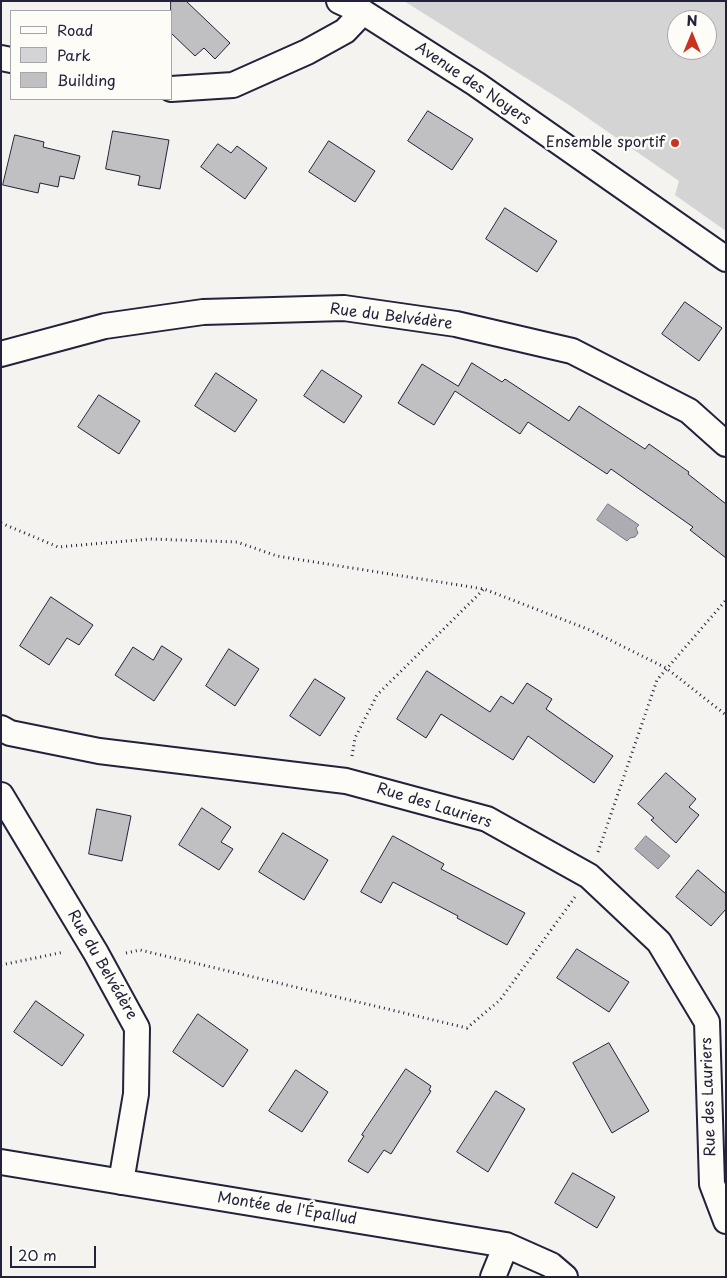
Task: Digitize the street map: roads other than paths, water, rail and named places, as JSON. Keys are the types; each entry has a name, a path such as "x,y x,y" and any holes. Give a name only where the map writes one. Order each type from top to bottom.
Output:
{"street":[{"name":"Avenue des Noyers","path":"339,1 364,12 476,84 726,259"},
{"path":"172,88 233,85 307,52 345,31 364,12"},
{"name":"Rue du Belvédère","path":"1,354 105,326 202,312 344,308 456,324 572,351 689,411 726,444"},
{"name":"Rue des Lauriers","path":"1,728 10,733 100,751 346,781 487,819 590,876 659,942 707,1022 712,1184 726,1221"},
{"name":"Rue du Belvédère","path":"1,796 96,953 137,1028 136,1094 121,1182"},
{"name":"Montée de l'Épallud","path":"1,1162 506,1245 551,1265 565,1277"},
{"path":"493,1277 506,1245"}],"place":[{"name":"Ensemble sportif","path":"675,143"}]}
